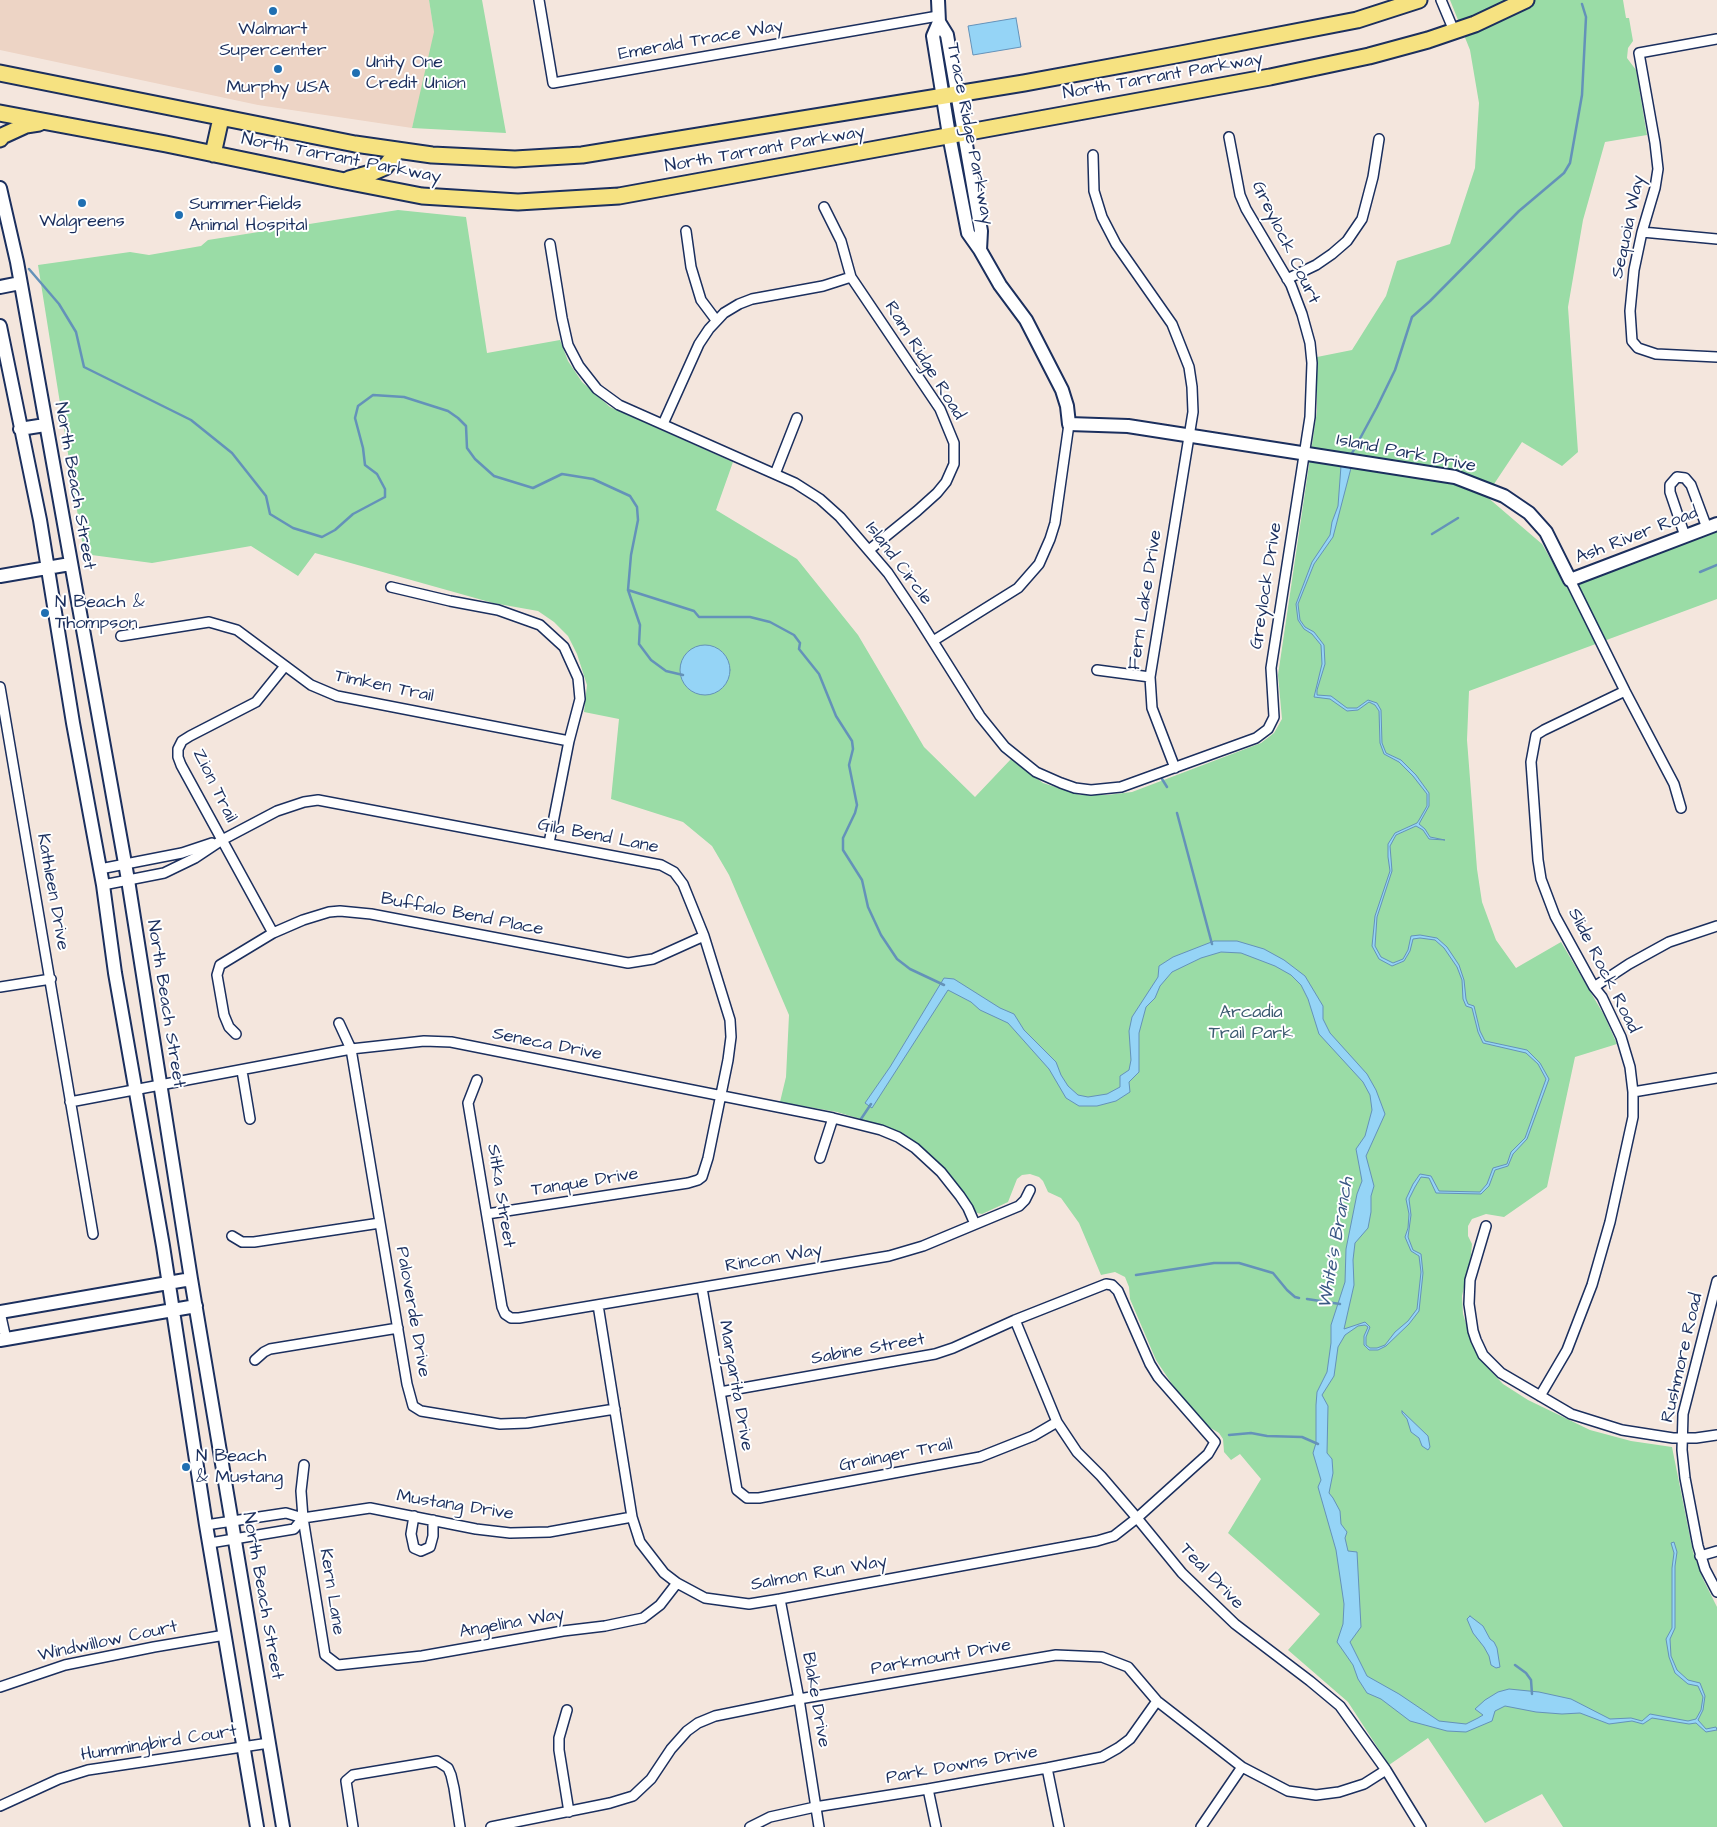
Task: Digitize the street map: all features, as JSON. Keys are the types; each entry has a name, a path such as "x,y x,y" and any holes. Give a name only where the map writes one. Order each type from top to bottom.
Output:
{"main road":[{"name":"Trace Ridge Parkway","path":"938,0 938,19 947,35 950,95 968,233 1030,329 1062,390 1067,406 1069,424"},
{"name":"North Tarrant Parkway","path":"0,72 355,144 432,155 515,159 582,155 950,95 1171,56 1356,20 1419,0"},
{"name":"North Tarrant Parkway","path":"0,113 422,196 518,202 618,196 1270,77 1369,56 1428,40 1475,24 1526,0"},
{"path":"213,154 221,118"},
{"path":"0,139 2,136 26,125 45,121"},
{"path":"340,180 371,174 385,167 398,150"},
{"name":"North Beach Street","path":"0,188 20,283 128,880 191,1279 283,1827"},
{"path":"0,287 20,283"},
{"path":"0,326 48,568 100,869 115,973 173,1310 256,1827"},
{"name":"Island Park Drive","path":"1069,424 1128,426 1455,477 1504,496 1529,513 1546,532 1570,580"},
{"path":"20,429 45,425"},
{"name":"Ash River Road","path":"1570,580 1712,526"},
{"path":"0,576 70,564"},
{"path":"0,1312 191,1279"},
{"path":"3,1340 196,1306"}],"street":[{"name":"Emerald Trace Way","path":"539,0 554,83 938,19"},
{"path":"1442,0 1454,31"},
{"name":"Sequoia Way","path":"1717,39 1638,53 1658,169 1634,270 1630,310 1632,341 1638,348 1656,354 1717,357"},
{"name":"Greylock Court","path":"1229,137 1240,195 1246,209 1287,279 1302,314 1310,343 1310,417 1304,454"},
{"path":"1287,279 1316,265 1332,254 1347,241 1362,219 1373,177 1379,139"},
{"name":"Fern Lake Drive","path":"1093,155 1094,191 1102,218 1116,244 1172,324 1188,367 1192,387 1193,412 1190,435 1150,677 1152,708 1175,768"},
{"name":"Ram Ridge Road","path":"824,207 841,241 851,277 940,409 954,443 954,464 946,482 924,505 869,550"},
{"path":"686,231 691,267 702,300 716,320"},
{"path":"1642,232 1717,239"},
{"name":"Island Circle","path":"550,244 564,332 579,366 588,379 608,398 619,404 775,474 808,490 825,503 869,550 902,593 987,726 1005,746 1036,772 1075,788 1091,790 1121,787 1256,738 1272,724"},
{"path":"662,424 699,344 716,320 724,313 752,299 823,286 851,277"},
{"path":"775,474 797,418"},
{"name":"Trace Ridge Parkway","path":"933,640 1018,588 1039,564 1050,540 1055,523 1069,424"},
{"name":"Greylock Drive","path":"1272,724 1275,709 1271,668 1304,454"},
{"path":"1685,536 1670,492 1670,485 1677,478 1685,478 1691,485 1712,526"},
{"name":"Island Park Drive","path":"1570,580 1674,784 1681,808"},
{"path":"391,587 498,610 540,625 564,646 578,678 580,699 569,741 549,843"},
{"name":"Timken Trail","path":"121,636 209,622 237,630 311,685 337,696 569,741"},
{"name":"Zion Trail","path":"273,933 178,758 178,749 182,741 190,736 256,702 285,666"},
{"path":"1097,670 1150,677"},
{"name":"Kathleen Drive","path":"0,687 93,1234"},
{"name":"Slide Rock Road","path":"1540,1396 1567,1350 1592,1285 1610,1222 1633,1117 1633,1092 1630,1067 1621,1037 1602,997 1594,987 1555,916 1541,879 1531,762 1536,735 1625,691"},
{"name":"Gila Bend Lane","path":"102,885 164,873 195,858 222,840 277,811 304,802 318,800 661,865 674,872 683,884 704,936 730,1020 731,1037 721,1095 704,1172 698,1180 688,1183"},
{"name":"Gila Bend Lane","path":"100,869 182,853 222,840"},
{"name":"Buffalo Bend Place","path":"236,1034 229,1027 224,1015 217,975 220,965 273,933 320,914 340,911 353,912 628,963 653,959 704,936"},
{"path":"1594,987 1669,942 1717,926"},
{"path":"0,987 51,979"},
{"name":"Paloverde Drive","path":"339,1023 351,1049 411,1402 416,1409 421,1411 500,1424 527,1424 614,1409"},
{"name":"Seneca Drive","path":"70,1102 351,1049 424,1041 451,1042 721,1095 881,1130 898,1137 915,1148 941,1172 968,1208 975,1224"},
{"path":"242,1071 250,1119"},
{"path":"1633,1092 1717,1078"},
{"name":"Sitka Street","path":"477,1080 468,1103 502,1307 507,1316"},
{"path":"820,1158 833,1118"},
{"name":"Tanque Drive","path":"487,1214 688,1183"},
{"name":"Rincon Way","path":"507,1316 519,1318 598,1306 889,1256 923,1246 1019,1206 1025,1200 1030,1190"},
{"path":"232,1236 242,1242 254,1242 380,1223"},
{"path":"1486,1226 1470,1280 1469,1304 1473,1330 1483,1354 1501,1372 1571,1414 1622,1430 1682,1438 1717,1435"},
{"name":"Rushmore Road","path":"1717,1281 1715,1298 1683,1414 1682,1438 1685,1478 1700,1556 1717,1592"},
{"name":"Sabine Street","path":"720,1392 935,1354 1088,1290 1106,1284 1112,1285 1118,1291 1150,1364 1158,1377 1215,1442 1208,1454 1137,1518"},
{"name":"Margarita Drive","path":"702,1288 737,1490"},
{"name":"Salmon Run Way","path":"598,1306 632,1516 640,1542 664,1573 677,1583 705,1598 749,1604 1097,1541 1114,1536 1137,1518"},
{"path":"0,1312 3,1340"},
{"name":"Teal Drive","path":"1015,1320 1057,1422 1076,1452 1101,1476 1182,1574 1235,1624 1340,1706 1386,1770 1421,1827"},
{"path":"255,1360 270,1349 398,1328"},
{"name":"Grainger Trail","path":"737,1490 746,1498 759,1498 980,1457 1033,1436 1057,1422"},
{"name":"Kern Lane","path":"304,1465 301,1491 303,1518 325,1655 338,1665"},
{"name":"Mustang Drive","path":"206,1525 286,1513 303,1518 370,1508 476,1529 510,1533 549,1532 632,1516"},
{"path":"414,1516 410,1534 414,1548 421,1551 430,1547 433,1536 433,1520"},
{"name":"Mustang Drive","path":"210,1543 294,1529 303,1518"},
{"path":"1700,1556 1717,1552"},
{"name":"Angelina Way","path":"338,1665 422,1656 643,1618 660,1604 677,1583"},
{"name":"Blake Drive","path":"780,1599 799,1699 819,1827"},
{"name":"Windwillow Court","path":"0,1687 65,1665 225,1635"},
{"name":"Parkmount Drive","path":"491,1827 569,1812 633,1796 651,1779 671,1749 687,1731 698,1723 715,1716 799,1699 1056,1655 1102,1657 1128,1667 1157,1701 1242,1767 1288,1791 1316,1796 1340,1792 1364,1784 1386,1770"},
{"name":"Park Downs Drive","path":"750,1827 770,1817 816,1807 1047,1768 1102,1756 1130,1739 1157,1701"},
{"path":"567,1710 559,1738 559,1750 569,1812"},
{"name":"Hummingbird Court","path":"0,1806 59,1779 88,1770 269,1743"},
{"path":"352,1827 346,1781 353,1775 437,1761 448,1768 454,1788 460,1827"},
{"path":"1201,1827 1242,1767"},
{"path":"1047,1768 1059,1827"},
{"path":"928,1789 936,1827"}],"shaded area":[{"path":"0,0 429,0 435,38 412,128 258,105 0,50"}],"green space":[{"path":"429,0 482,0 506,133 412,128 434,32"},
{"name":"Arcadia Trail Park","path":"1450,0 1623,0 1626,18 1629,18 1633,41 1628,48 1627,58 1636,70 1647,135 1605,142 1583,220 1568,307 1578,452 1562,466 1522,442 1486,496 1542,544 1567,588 1717,532 1717,599 1469,691 1467,740 1477,869 1482,902 1496,940 1516,968 1561,942 1604,1015 1617,1044 1575,1057 1547,1187 1504,1217 1486,1214 1472,1219 1468,1226 1468,1236 1472,1244 1471,1255 1462,1296 1463,1314 1473,1346 1486,1366 1503,1384 1528,1400 1590,1430 1631,1441 1672,1447 1693,1552 1703,1579 1717,1607 1717,1827 1563,1827 1542,1794 1485,1823 1428,1738 1389,1765 1348,1702 1288,1650 1320,1614 1228,1533 1261,1479 1240,1454 1231,1460 1224,1452 1223,1439 1219,1433 1204,1424 1178,1393 1156,1360 1130,1299 1129,1287 1125,1277 1115,1272 1101,1275 1079,1223 1061,1198 1048,1192 1039,1177 1030,1174 1022,1175 1017,1179 1008,1202 982,1214 977,1213 949,1174 925,1151 897,1133 837,1112 780,1102 786,1077 789,1015 729,875 712,846 683,822 611,799 619,719 584,712 587,685 577,654 568,636 554,622 538,611 493,603 315,553 298,576 251,546 152,563 84,554 38,265 130,252 149,255 201,246 208,240 398,210 466,217 487,353 560,340 568,361 582,382 610,407 733,462 716,510 797,559 858,635 924,747 975,797 1011,759 1043,783 1080,795 1107,795 1132,792 1261,743 1274,733 1282,719 1278,675 1317,411 1317,357 1352,350 1386,296 1397,261 1450,244 1475,168 1479,103 1470,50"}],"water":[{"path":"1016,18 1021,47 973,55 968,26"},
{"path":"1341,466 1351,468 1333,537 1314,564 1298,604 1300,620 1305,627 1314,632 1324,645 1325,664 1317,695 1331,696 1347,708 1357,708 1368,700 1377,703 1381,710 1382,743 1386,753 1401,760 1416,775 1429,793 1429,806 1419,824 1430,837 1445,840 1429,839 1423,830 1416,826 1396,835 1390,846 1392,871 1377,917 1375,946 1381,957 1393,963 1403,959 1408,950 1411,936 1420,935 1437,938 1447,947 1459,965 1464,980 1466,999 1468,1004 1474,1006 1480,1031 1485,1041 1527,1050 1540,1063 1549,1079 1527,1139 1513,1154 1508,1166 1495,1170 1489,1186 1481,1194 1436,1193 1429,1178 1421,1177 1415,1187 1409,1199 1411,1215 1408,1237 1413,1250 1421,1254 1423,1273 1419,1311 1409,1324 1386,1346 1378,1350 1369,1350 1364,1345 1364,1336 1368,1327 1365,1325 1358,1326 1345,1335 1338,1347 1334,1376 1322,1395 1328,1406 1327,1453 1332,1459 1333,1473 1329,1493 1340,1511 1341,1524 1347,1532 1345,1538 1348,1551 1357,1552 1361,1627 1350,1642 1367,1676 1399,1694 1439,1721 1466,1724 1483,1715 1475,1709 1485,1700 1498,1692 1509,1689 1539,1692 1571,1699 1610,1719 1631,1718 1642,1721 1650,1714 1688,1721 1696,1719 1701,1710 1703,1697 1698,1686 1688,1684 1675,1673 1669,1657 1666,1639 1672,1628 1672,1568 1674,1553 1671,1543 1674,1542 1677,1552 1675,1566 1675,1628 1670,1639 1671,1656 1677,1670 1688,1680 1700,1683 1705,1696 1703,1710 1698,1720 1706,1729 1716,1727 1717,1730 1706,1732 1696,1723 1689,1724 1652,1718 1643,1724 1632,1721 1609,1724 1580,1713 1536,1712 1505,1706 1495,1711 1492,1721 1466,1732 1447,1731 1410,1721 1381,1699 1367,1693 1358,1679 1353,1665 1337,1642 1343,1624 1344,1604 1336,1550 1318,1487 1321,1480 1313,1453 1316,1443 1316,1405 1317,1392 1327,1372 1331,1343 1331,1325 1345,1282 1346,1249 1357,1194 1362,1181 1356,1149 1365,1136 1372,1110 1370,1095 1363,1082 1319,1034 1308,999 1301,985 1291,975 1275,966 1241,953 1221,952 1201,958 1172,972 1160,986 1155,998 1146,1007 1139,1033 1139,1072 1129,1082 1130,1092 1116,1101 1097,1106 1079,1106 1066,1098 1049,1069 1008,1023 980,1010 971,1002 948,990 872,1108 865,1103 890,1067 944,978 954,979 1000,1008 1014,1014 1024,1030 1056,1062 1068,1086 1078,1095 1088,1097 1107,1094 1120,1087 1120,1076 1129,1070 1131,1060 1129,1031 1132,1017 1158,977 1159,966 1173,957 1214,941 1237,941 1264,949 1284,960 1305,976 1323,1006 1323,1019 1330,1033 1367,1074 1376,1090 1385,1114 1366,1156 1374,1186 1371,1196 1371,1212 1368,1228 1355,1243 1353,1260 1354,1285 1344,1329 1365,1322 1370,1327 1366,1337 1366,1345 1370,1348 1377,1348 1385,1345 1417,1309 1421,1272 1419,1256 1411,1251 1405,1237 1409,1214 1406,1199 1413,1184 1420,1174 1431,1176 1439,1191 1480,1192 1487,1184 1493,1168 1507,1164 1511,1152 1525,1138 1546,1079 1538,1064 1526,1053 1483,1043 1472,1008 1466,1006 1463,999 1462,980 1457,967 1444,948 1435,940 1413,939 1410,951 1404,961 1392,966 1379,959 1372,946 1375,916 1390,871 1388,844 1395,833 1417,823 1427,806 1427,794 1399,762 1384,754 1380,743 1379,711 1375,705 1369,702 1358,710 1347,711 1330,699 1314,697 1322,664 1321,645 1312,634 1304,629 1298,620 1296,604 1312,562 1330,535 1332,522 1338,506"},
{"path":"705,645 714,647 725,656 730,670 728,679 719,690 705,695 696,693 685,684 680,670 682,661 691,650"},
{"path":"1402,1411 1428,1436 1430,1447 1428,1450 1422,1446 1419,1438 1411,1432"},
{"path":"1470,1616 1483,1626 1490,1639 1494,1642 1497,1648 1500,1667 1496,1668 1491,1665 1489,1656 1473,1633 1467,1619"}],"waterway":[{"path":"1350,457 1395,370 1412,317 1519,211 1564,173 1570,163 1582,95 1586,17 1582,4"},
{"name":"White's Branch","path":"29,269 59,304 76,332 84,367 191,420 232,453 266,496 270,514 293,528 322,537 335,530 353,514 385,497 385,489 377,474 365,465 363,448 355,418 358,406 373,395 404,397 448,411 466,426 467,448 475,459 494,476 533,488 562,474 593,479 630,496 637,507 638,520 631,555 628,590 640,625 639,644 651,660 666,671 683,675"},
{"path":"1432,534 1458,518"},
{"path":"1700,572 1717,565"},
{"name":"White's Branch","path":"628,590 694,611 699,617 750,617 770,622 794,635 800,643 799,649 819,674 836,716 852,741 853,749 849,765 857,805 843,838 843,850 862,880 868,907 881,935 897,959 910,969 944,985"},
{"path":"1162,779 1167,787"},
{"path":"1177,813 1212,944"},
{"path":"861,1119 871,1104"},
{"path":"1136,1275 1214,1263 1239,1263 1273,1273 1287,1290 1299,1298"},
{"path":"1307,1299 1340,1304"},
{"path":"1229,1435 1251,1433 1267,1436 1302,1437 1318,1444"},
{"path":"1515,1665 1526,1673 1531,1680 1532,1694"}],"place":[{"name":"Walmart Supercenter","path":"273,11"},
{"name":"Murphy USA","path":"278,69"},
{"name":"Unity One Credit Union","path":"356,73"},
{"name":"Walgreens","path":"82,203"},
{"name":"Summerfields Animal Hospital","path":"179,215"},
{"name":"N Beach & Thompson","path":"45,613"},
{"name":"N Beach & Mustang","path":"186,1467"}]}
